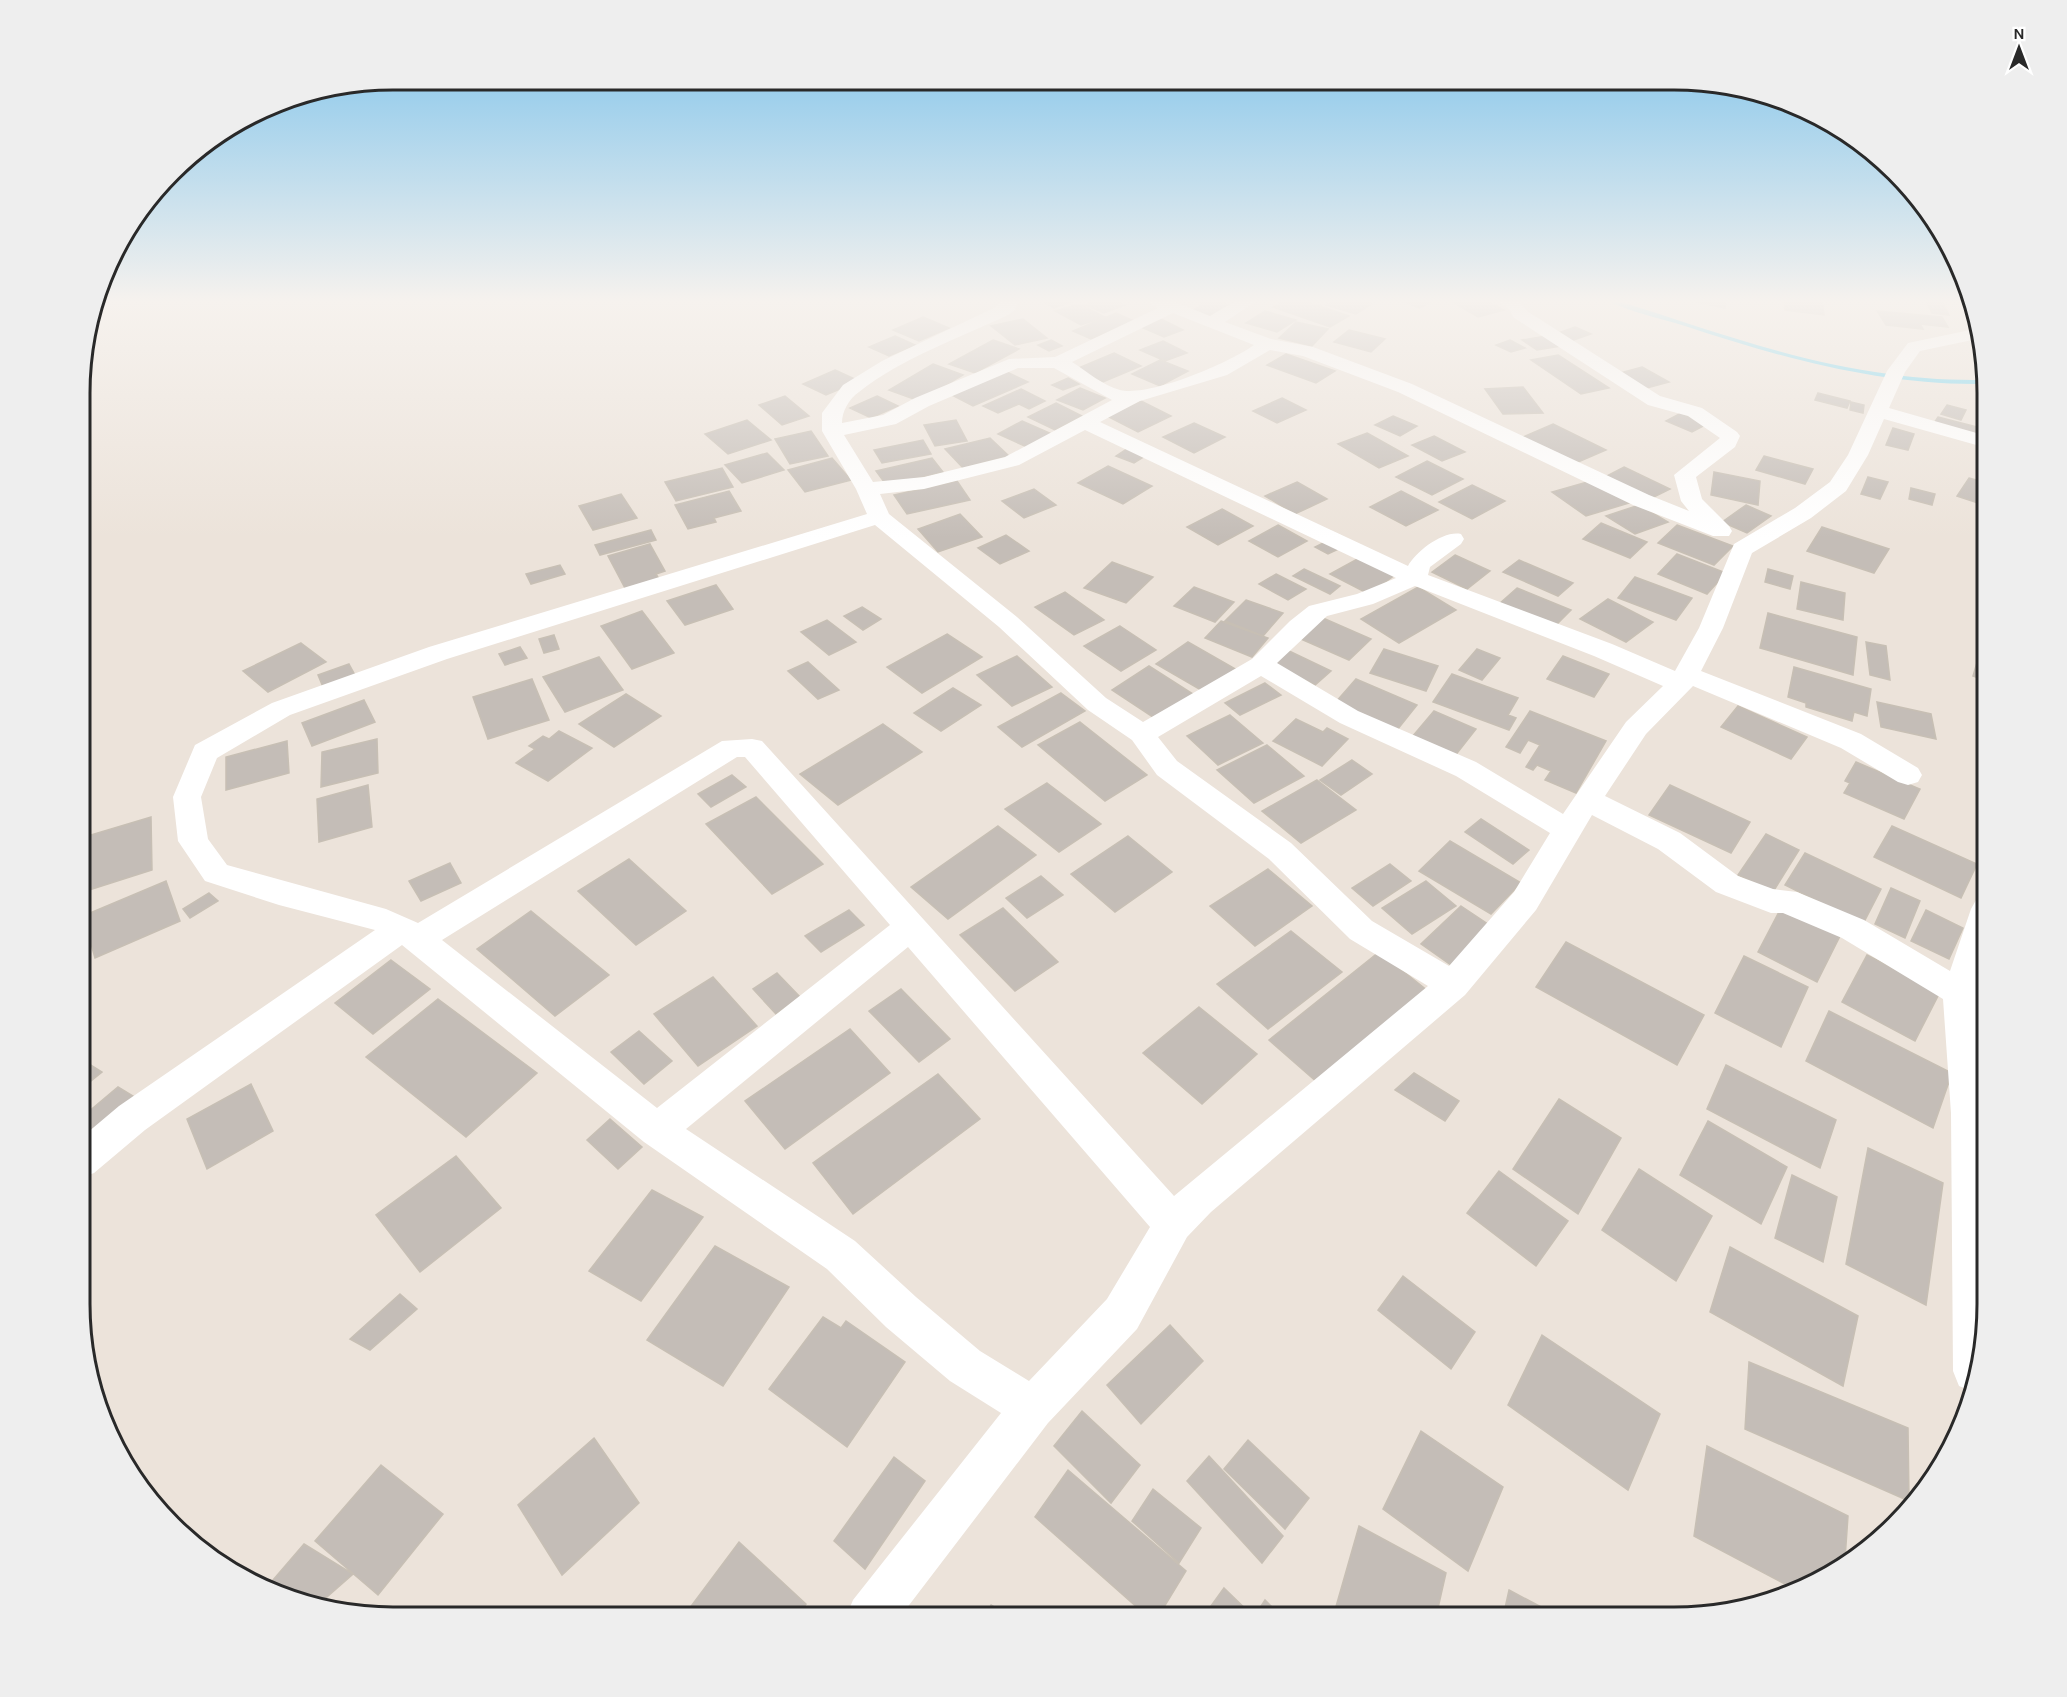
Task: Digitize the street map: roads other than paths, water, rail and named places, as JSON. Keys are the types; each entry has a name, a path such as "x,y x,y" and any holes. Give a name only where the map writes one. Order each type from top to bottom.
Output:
{"street":[{"path":"866,379 850,389 832,413 832,432 867,489 879,517 1008,622 1097,704 1142,734 1167,768 1280,850 1361,930 1453,985"},
{"path":"832,432 889,420 922,402 976,379"},
{"path":"1087,379 1113,395 1133,397"},
{"path":"867,489 924,483 1012,461 1133,397 1200,379"},
{"path":"1382,379 1406,388 1641,500 1751,545"},
{"path":"1621,379 1655,401 1671,402 1703,414 1730,436 1728,443 1685,475 1692,501 1721,531"},
{"path":"878,1607 1033,1408 1122,1314 1173,1224 1197,1199 1453,985 1525,902 1567,830 1636,728 1683,679 1711,628 1742,549 1803,513 1838,486 1858,455 1892,379"},
{"path":"1876,411 1977,439"},
{"path":"1083,422 1415,578 1851,741 1908,776"},
{"path":"879,517 427,657 280,709 205,752 187,797 193,841 216,873 279,893 386,921 409,934 657,1130 841,1256 901,1312 965,1366 1033,1408"},
{"path":"1142,734 1261,665 1299,626 1318,611 1365,599 1415,578 1420,564 1453,539"},
{"path":"1261,665 1349,717 1466,768 1567,830"},
{"path":"90,1153 132,1118 409,934 732,748 752,748 1173,1224"},
{"path":"1587,800 1669,841 1726,884 1771,901 1786,902 1853,929 1973,1002"},
{"path":"657,1130 911,926"},
{"path":"1974,1346 1969,1113 1973,1002 1977,975"}],"waterway":[{"path":"1920,379 1976,382"}]}
